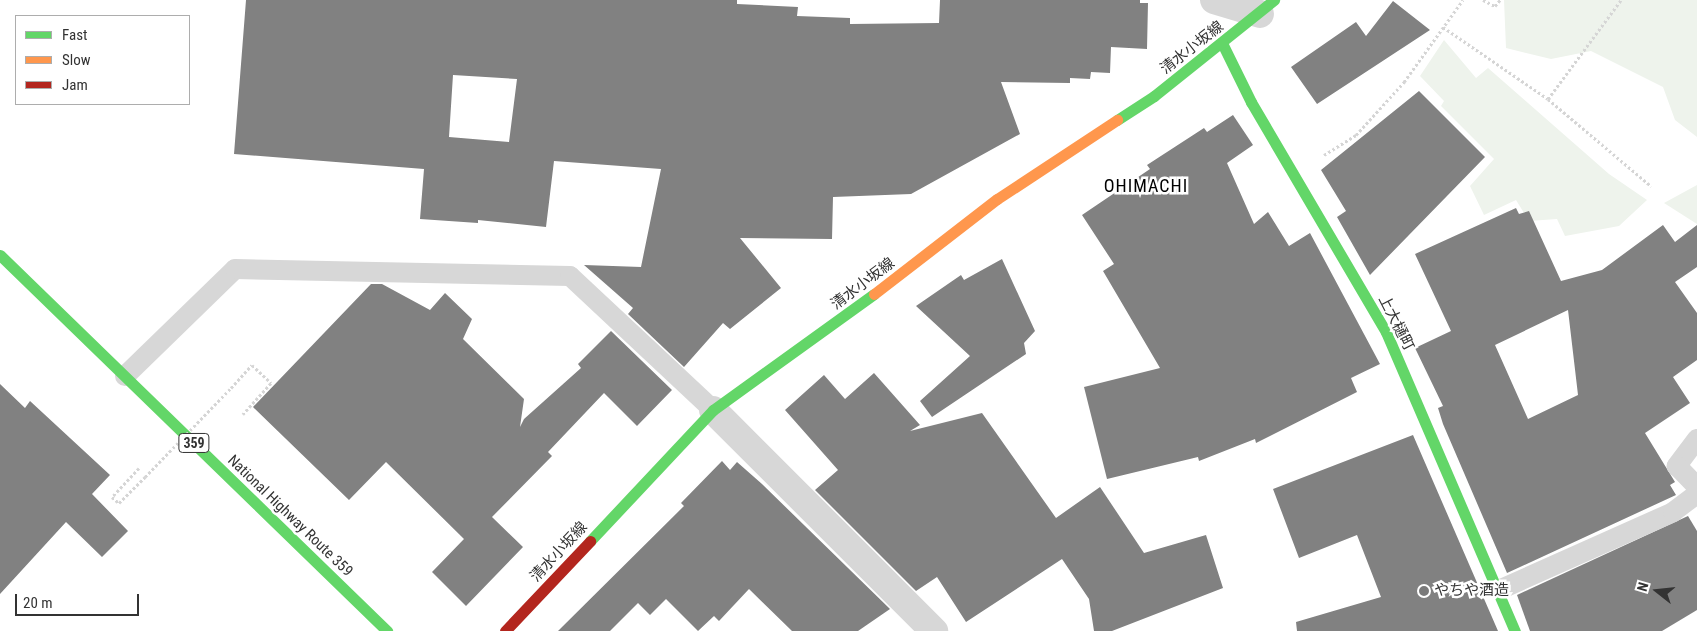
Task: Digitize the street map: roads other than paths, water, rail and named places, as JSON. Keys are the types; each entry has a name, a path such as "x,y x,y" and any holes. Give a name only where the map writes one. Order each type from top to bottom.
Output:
{"main road":[{"name":"清水小坂線","path":"505,631 714,410 847,316 996,199 1098,135 1222,43 1267,7"},
{"name":"上大樋町","path":"1222,43 1294,174 1386,332 1499,590 1515,631"},
{"name":"National Highway Route 359","path":"0,255 387,631"}],"street":[{"path":"1214,0 1267,7"},
{"path":"714,410 934,631"}],"lane":[{"path":"125,376 235,269 570,276 714,410"},
{"path":"1697,439 1676,466 1697,487"},
{"path":"1499,590 1673,512 1697,494"}],"place":[{"name":"やちや酒造","path":"1424,591"}],"district":[{"name":"OHIMACHI","path":"1146,186"}]}
